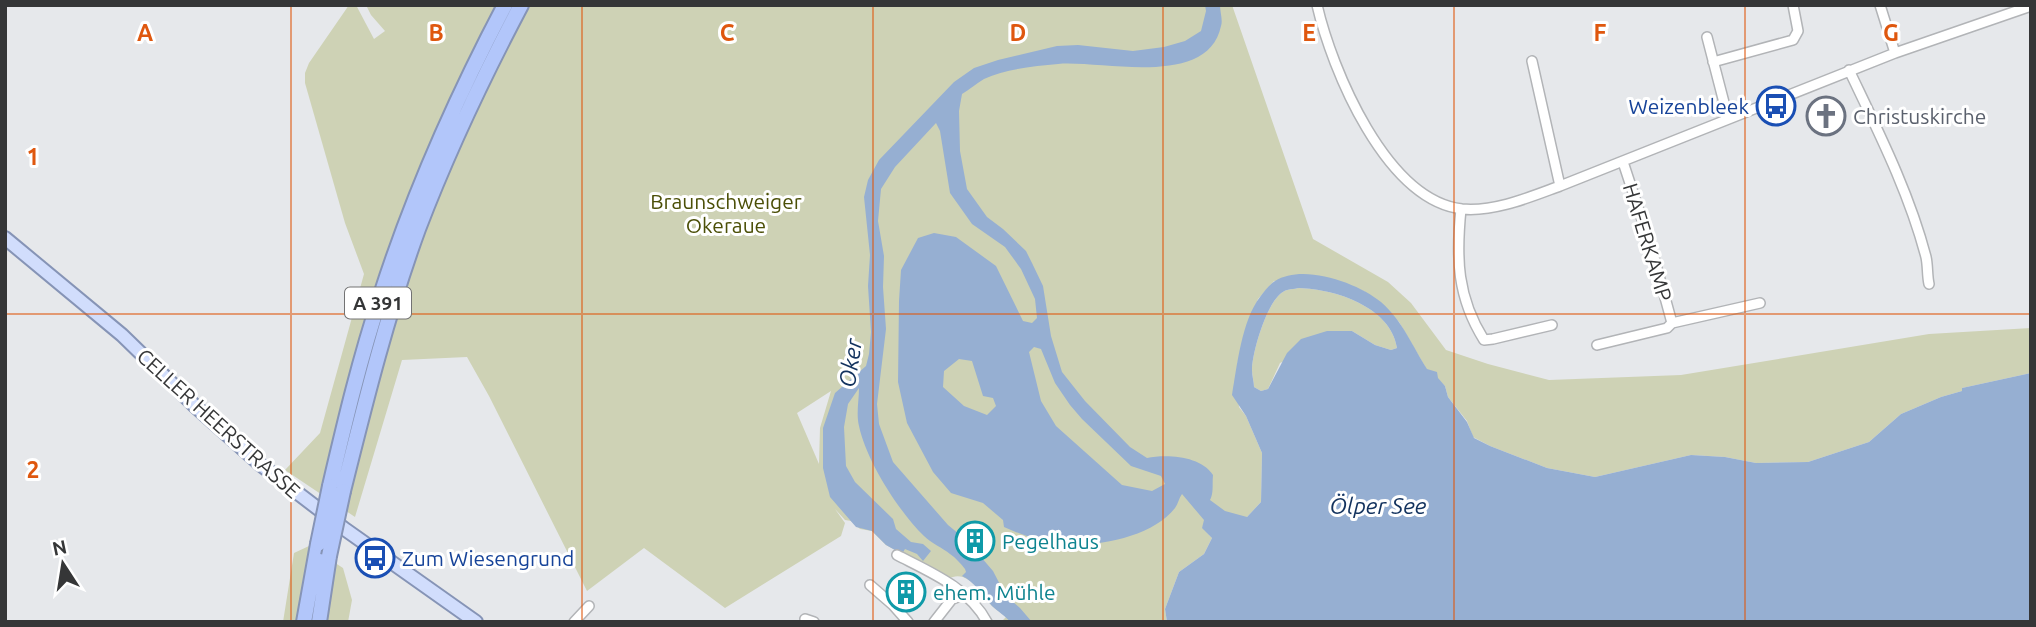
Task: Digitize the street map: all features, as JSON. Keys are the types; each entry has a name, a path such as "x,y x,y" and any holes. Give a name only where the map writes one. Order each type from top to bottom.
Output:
{"highway":[{"name":"A 391","path":"453,129 505,5"},
{"name":"A 391","path":"319,622 330,556 336,489 354,385 381,295 406,224 453,129 521,5"},
{"name":"A 391","path":"304,622 318,544 336,489"}],"main road":[{"name":"CELLER HEERSTRASSE","path":"5,238 122,335 261,465 346,530 476,622"}],"street":[{"path":"1317,5 1331,50 1350,96 1371,135 1402,176 1426,197 1461,209 1483,208 1519,200 1560,186 1849,70 2031,6"},
{"path":"1713,62 1793,40 1798,31 1793,5"},
{"path":"1880,5 1895,53"},
{"path":"1707,37 1728,118"},
{"path":"1531,61 1560,186"},
{"path":"1849,70 1892,162 1906,199 1927,262 1929,284"},
{"name":"HAFERKAMP","path":"1622,162 1652,250 1672,323"},
{"path":"1461,209 1457,246 1460,281 1472,320 1484,340 1552,325"},
{"name":"HAFERKAMP","path":"1597,345 1667,328 1672,323 1760,303"},
{"path":"897,555 947,582 974,602 987,622"},
{"path":"870,585 908,622"},
{"path":"934,622 951,599 962,594"},
{"path":"574,622 589,606"}],"green space":[{"name":"Braunschweiger Okeraue","path":"349,5 356,5 374,39 385,31 366,5 1232,5 1313,239 1388,282 1411,303 1446,350 1549,380 1681,375 1929,334 2031,328 2031,373 1962,388 1962,391 1901,414 1869,442 1808,462 1756,463 1725,457 1691,455 1595,477 1547,468 1473,437 1467,421 1448,397 1445,386 1427,370 1399,322 1364,291 1274,281 1258,299 1248,322 1237,365 1239,407 1246,416 1262,453 1261,502 1247,517 1202,527 1212,538 1204,554 1179,572 1165,609 1167,622 1001,622 1006,617 968,580 962,577 948,579 886,545 872,531 860,529 851,521 845,520 835,509 845,523 841,536 725,608 644,548 587,591 467,357 402,360 355,517 285,470 320,433 364,274 345,223 305,83 309,63","holes":["831,391 820,428 819,464 797,413"]},
{"path":"1299,288 1329,292 1373,311 1393,334 1397,348 1391,350 1375,345 1352,331 1280,363 1268,389 1261,391 1254,387 1253,362 1266,316 1277,297 1283,292"},
{"path":"309,546 343,568 352,600 348,622 283,622 294,553"}],"water":[{"name":"Ölper See","path":"1205,5 1220,5 1222,24 1212,46 1196,58 1175,65 1151,67 1058,64 1011,70 984,79 962,94 959,111 960,151 967,189 987,217 1026,251 1043,286 1051,336 1062,372 1085,401 1130,447 1147,458 1183,458 1200,464 1213,475 1210,500 1225,511 1247,517 1261,502 1262,453 1246,416 1232,395 1241,344 1249,318 1265,290 1275,281 1300,274 1345,282 1381,302 1401,325 1427,369 1437,372 1448,397 1467,422 1474,438 1547,468 1595,477 1691,455 1725,457 1756,463 1808,462 1869,442 1901,414 1962,391 1962,388 2031,373 2031,622 1167,622 1165,609 1179,572 1204,554 1212,538 1202,528 1204,520 1182,494 1175,508 1165,518 1138,533 1090,544 1074,545 1039,540 1004,527 1003,520 983,503 951,493 933,472 907,423 898,382 899,301 901,270 918,238 934,233 956,237 996,266 1023,321 1032,323 1037,318 1035,299 1021,269 1005,247 972,224 950,193 940,131 936,123 895,167 881,189 878,221 884,256 886,329 877,404 879,424 893,462 959,534 978,560 981,557 993,571 1006,596 1032,622 1010,622 975,585 962,576 966,572 958,561 927,539 904,513 876,469 863,440 858,417 859,388 848,404 844,427 846,466 855,482 893,519 896,529 911,542 923,544 931,551 923,561 917,554 905,549 902,554 886,545 872,531 856,527 830,497 823,468 823,428 835,393 866,366 869,354 870,255 864,197 868,180 879,160 954,82 974,68 1057,46 1078,45 1133,51 1164,47 1185,41 1201,31","holes":["1299,288 1329,292 1373,311 1393,334 1397,348 1391,350 1375,345 1352,331 1327,331 1301,339 1287,353 1268,389 1261,391 1254,387 1253,362 1266,316 1277,297 1283,292","1034,347 1041,349 1055,383 1082,419 1131,466 1161,476 1165,484 1152,491 1122,485 1056,426 1041,401 1029,352","959,359 972,361 983,396 993,398 996,406 987,415 964,406 943,387 944,371"]}],"place":[{"name":"Weizenbleek","path":"1776,106"},
{"name":"Christuskirche","path":"1826,116"},
{"name":"Pegelhaus","path":"975,541"},
{"name":"Zum Wiesengrund","path":"375,558"},
{"name":"ehem. Mühle","path":"906,592"}],"water label":[{"name":"Oker","path":"850,363"}]}
